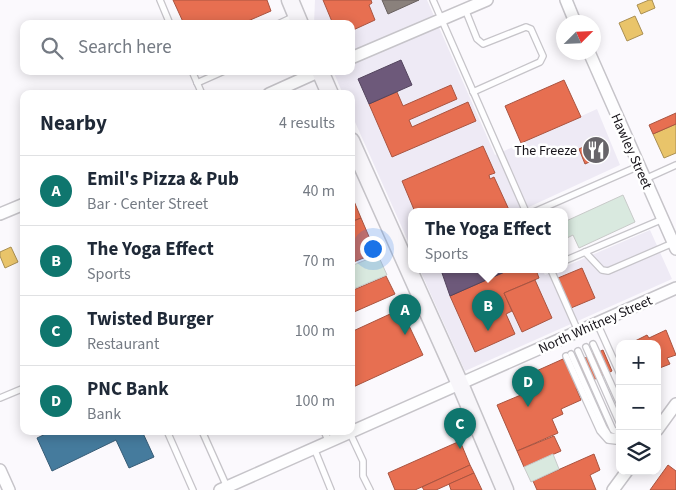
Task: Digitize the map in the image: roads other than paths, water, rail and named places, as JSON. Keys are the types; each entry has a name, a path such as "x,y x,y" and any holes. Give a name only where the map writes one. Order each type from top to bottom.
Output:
{"street":[{"path":"290,0 298,20"},
{"path":"355,56 487,0"},
{"path":"566,0 573,15"},
{"name":"Hawley Street","path":"593,60 675,246"},
{"path":"278,90 311,75"},
{"path":"322,75 328,90"},
{"path":"355,150 408,268"},
{"path":"0,214 20,206"},
{"path":"410,273 505,490"},
{"name":"North Whitney Street","path":"355,429 676,288"},
{"path":"661,424 676,404"},
{"name":"North Whitney Street","path":"224,488 314,448 326,436"},
{"path":"0,470 9,490"},
{"path":"613,490 624,475"}],"lane":[{"path":"160,0 168,20"},
{"path":"433,0 524,208"},
{"path":"466,9 477,39 483,44 526,27 531,29 544,56 540,62 473,92"},
{"path":"194,75 200,90"},
{"path":"197,83 215,75"},
{"path":"645,179 676,165"},
{"path":"543,208 639,166"},
{"path":"568,259 662,218"},
{"path":"585,252 602,270 608,271 675,246"},
{"path":"552,273 578,331"},
{"path":"597,323 616,365"},
{"path":"593,344 616,395"},
{"path":"586,348 616,415"},
{"path":"578,351 613,430 616,433"},
{"path":"568,355 600,430 608,440 616,441"},
{"path":"0,398 20,390"},
{"path":"169,435 193,490"},
{"path":"204,435 224,488"},
{"path":"350,435 363,461 363,476 370,490"},
{"path":"314,448 331,490"}],"place":[{"name":"The Freeze","path":"596,150"},
{"name":"The Yoga Effect","path":"488,331"},
{"name":"Emil's Pizza & Pub","path":"405,335"},
{"name":"PNC Bank","path":"528,407"},
{"name":"Twisted Burger","path":"460,449"}]}
